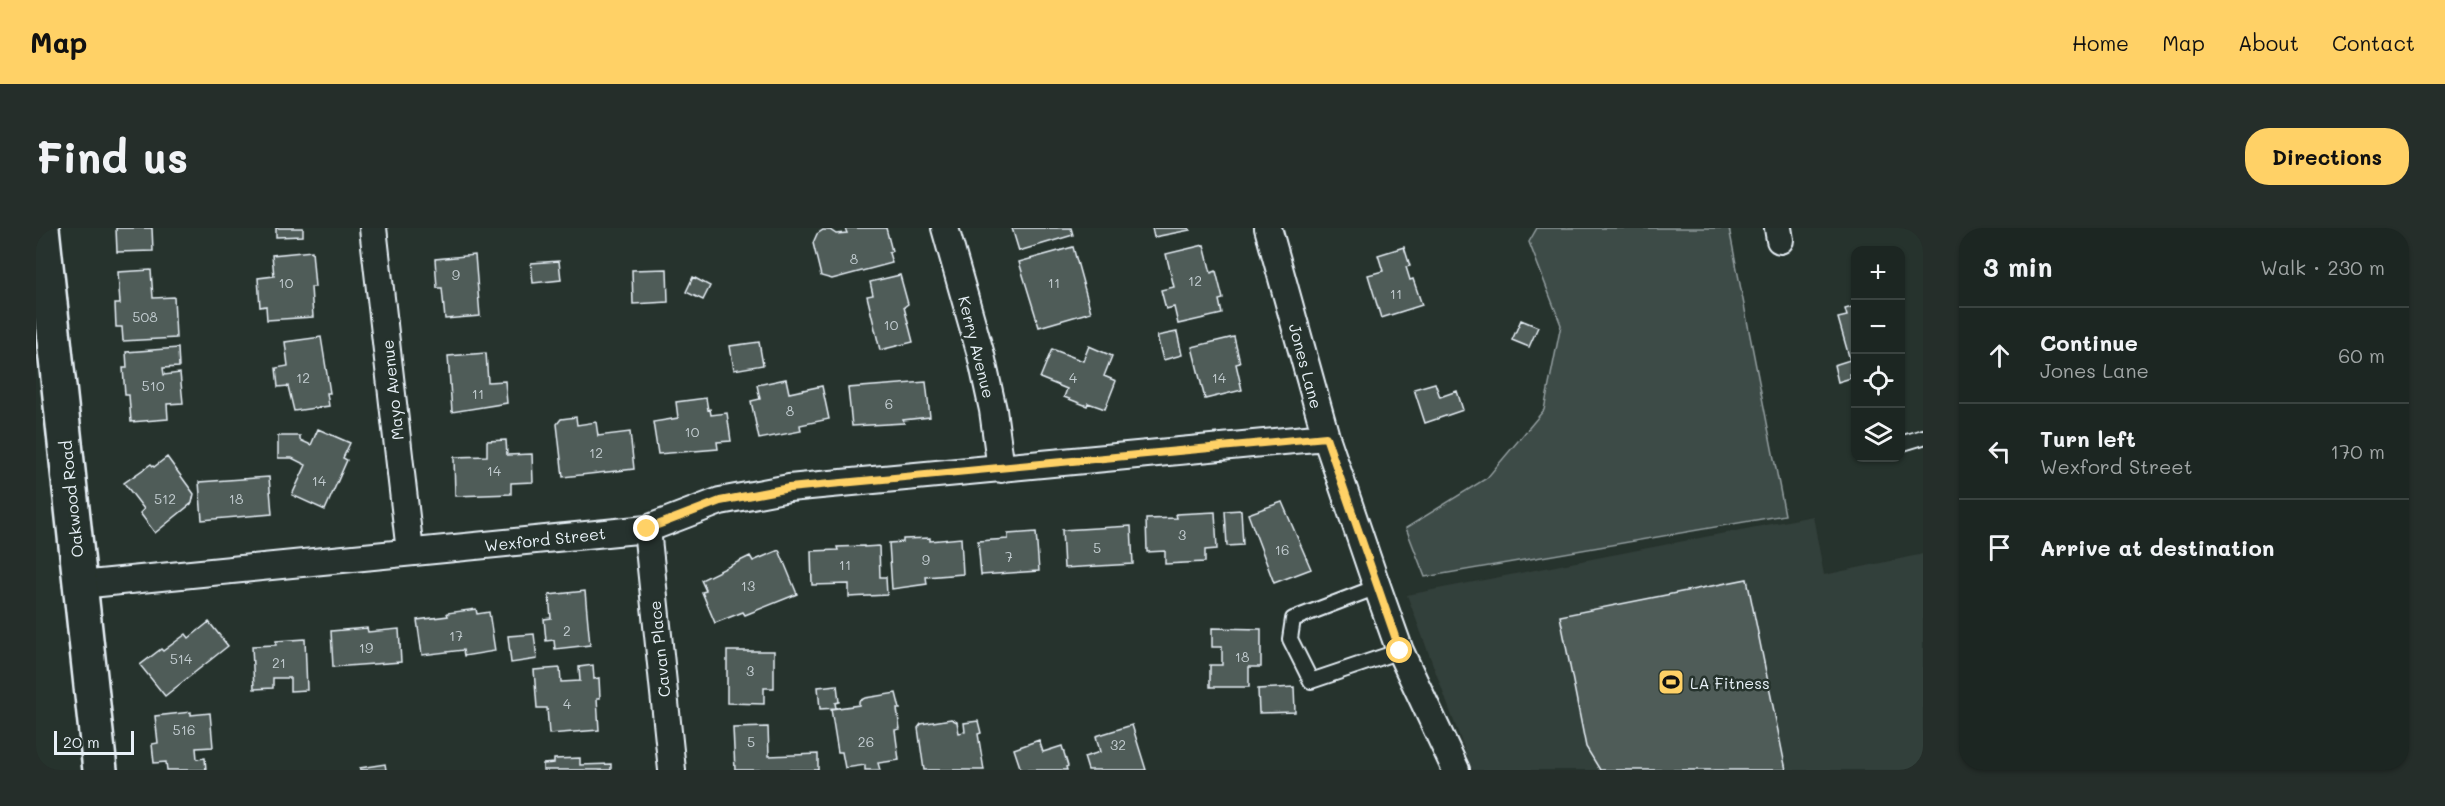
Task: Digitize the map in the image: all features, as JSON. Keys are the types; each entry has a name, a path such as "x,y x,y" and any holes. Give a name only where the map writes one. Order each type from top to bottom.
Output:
{"main road":[{"name":"Oakwood Road","path":"42,228 45,326 80,585 100,770"}],"street":[{"name":"Mayo Avenue","path":"373,228 410,552"},
{"name":"Kerry Avenue","path":"945,228 981,355 993,410 1001,469"},
{"name":"Jones Lane","path":"1268,228 1326,437 1377,587 1400,651 1456,770"},
{"name":"Wexford Street","path":"80,585 647,529 720,501 789,488 1326,437"},
{"name":"Cavan Place","path":"647,529 672,770"}],"lane":[{"path":"1905,442 1923,437"},
{"path":"1377,587 1293,620 1290,639 1311,681 1400,651"}],"shaded area":[{"path":"1537,228 1729,228 1785,515 1425,577 1406,528 1487,478 1544,410 1561,325 1529,242"},
{"path":"1813,516 1824,575 1923,554 1923,770 1472,770 1407,595"}],"building":[{"path":"116,228 152,228 153,251 117,252"},
{"path":"276,228 303,228 303,236 276,237"},
{"path":"845,228 886,228 892,251 889,253 892,263 832,279 821,276 813,243 817,234 823,230 830,230 836,234 847,233"},
{"path":"1012,228 1071,228 1073,235 1019,251"},
{"path":"1152,228 1189,228 1190,230 1154,237"},
{"path":"1204,245 1211,273 1216,271 1223,299 1219,300 1222,314 1178,324 1174,307 1166,309 1161,290 1174,287 1166,254"},
{"path":"1073,247 1091,312 1039,327 1019,262"},
{"path":"1404,247 1410,266 1406,267 1410,280 1413,279 1422,305 1381,318 1368,275 1383,271 1378,255"},
{"path":"312,251 315,287 311,287 313,317 267,320 266,306 260,307 258,278 274,276 272,255"},
{"path":"475,255 480,316 445,319 442,288 437,288 435,259"},
{"path":"559,261 561,280 533,283 531,263"},
{"path":"667,269 668,302 633,304 632,270"},
{"path":"151,270 153,298 174,297 176,338 123,341 122,327 116,327 115,304 120,304 118,272"},
{"path":"900,275 908,304 904,307 913,342 880,350 867,296 873,295 870,282"},
{"path":"693,277 710,286 703,300 686,292"},
{"path":"1851,307 1851,378 1838,382 1834,365 1850,360 1838,318 1847,316 1845,309"},
{"path":"1521,320 1538,327 1529,347 1512,340"},
{"path":"1177,332 1182,355 1163,360 1157,336"},
{"path":"321,337 330,393 327,393 329,406 294,411 288,386 278,387 276,368 288,366 285,342"},
{"path":"1234,337 1240,363 1236,364 1242,390 1205,399 1192,347"},
{"path":"759,342 763,365 734,370 730,346"},
{"path":"1089,346 1112,356 1104,376 1116,381 1105,409 1088,403 1087,406 1064,397 1067,389 1040,378 1052,349 1083,361"},
{"path":"178,348 179,367 163,368 164,375 180,373 183,403 167,404 168,419 131,422 129,395 125,395 123,368 127,368 126,352"},
{"path":"486,353 488,382 505,381 507,403 452,412 448,356"},
{"path":"786,379 789,393 822,386 829,419 800,425 801,431 759,439 751,401 760,399 757,385"},
{"path":"926,382 930,417 903,420 904,423 852,426 848,388"},
{"path":"1435,383 1440,397 1457,391 1463,410 1425,423 1414,389"},
{"path":"706,398 711,415 727,413 731,441 717,442 718,449 658,454 653,422 678,418 676,402"},
{"path":"576,417 577,425 596,422 598,436 630,432 634,469 563,477 557,424 561,419"},
{"path":"318,429 350,443 343,458 347,460 325,510 292,495 306,465 292,458 278,458 278,436 300,436 300,440 311,445"},
{"path":"506,440 507,455 532,454 533,482 511,483 511,494 455,496 454,457 487,456 487,441"},
{"path":"167,457 194,494 192,503 155,533 140,513 144,509 124,483 151,464 154,467"},
{"path":"269,477 272,514 202,520 199,482"},
{"path":"1282,502 1311,569 1274,583 1248,514"},
{"path":"1241,510 1243,545 1227,546 1225,511"},
{"path":"1215,512 1217,549 1205,550 1205,562 1165,564 1165,551 1147,552 1146,519 1177,518 1176,514"},
{"path":"1131,526 1133,564 1064,568 1062,530"},
{"path":"1036,532 1039,571 981,575 978,541 1008,539 1008,534"},
{"path":"930,538 930,541 961,538 963,574 926,577 927,584 892,589 889,543 903,542 903,539"},
{"path":"879,546 880,577 886,577 887,595 849,597 849,584 812,585 811,551"},
{"path":"779,550 797,594 745,615 743,612 715,623 702,592 706,591 701,580 750,556 753,561"},
{"name":"LA Fitness","path":"1747,579 1786,770 1600,770 1586,747 1560,616"},
{"path":"585,591 590,645 555,649 554,640 546,641 544,619 551,618 549,595"},
{"path":"476,609 477,614 489,612 495,651 464,656 463,650 422,655 417,620"},
{"path":"209,622 228,646 165,696 140,665 186,634 189,638"},
{"path":"367,628 368,632 399,629 401,662 333,667 331,631"},
{"path":"1212,628 1261,629 1261,667 1249,667 1249,687 1210,687 1210,665 1222,665 1222,647 1212,647"},
{"path":"534,634 537,659 511,663 508,636"},
{"path":"305,639 307,690 290,691 290,678 273,678 273,688 254,689 252,646 276,645 276,641"},
{"path":"727,651 774,651 774,688 764,688 764,704 727,703"},
{"path":"593,665 594,679 599,678 600,698 597,698 599,730 549,734 547,708 537,708 534,670 560,668 561,682 580,681 579,667"},
{"path":"837,685 839,702 835,703 836,708 820,709 818,687"},
{"path":"1294,687 1295,712 1259,713 1258,689"},
{"path":"896,693 900,709 897,709 900,729 895,730 899,760 878,763 880,770 865,770 865,765 845,768 842,752 838,752 831,709 859,705 859,701 865,698"},
{"path":"191,712 191,715 210,713 213,747 196,748 197,759 205,758 206,770 167,770 166,762 154,763 152,744 158,743 155,716"},
{"path":"951,719 957,722 959,733 965,732 964,723 978,721 984,770 924,770 918,728 921,724"},
{"path":"1132,725 1146,770 1088,770 1084,757 1100,752 1096,736"},
{"path":"768,727 769,756 818,754 818,770 735,770 733,728"},
{"path":"1039,740 1043,752 1062,746 1067,770 1021,770 1014,749"},
{"path":"580,758 580,765 611,764 611,770 543,770 543,764 554,763 554,759"},
{"path":"385,764 386,770 360,770 360,768"}],"place":[{"name":"LA Fitness","path":"1671,682"}],"route":[{"path":"647,529 720,501 789,488 1326,437 1400,651"}]}
